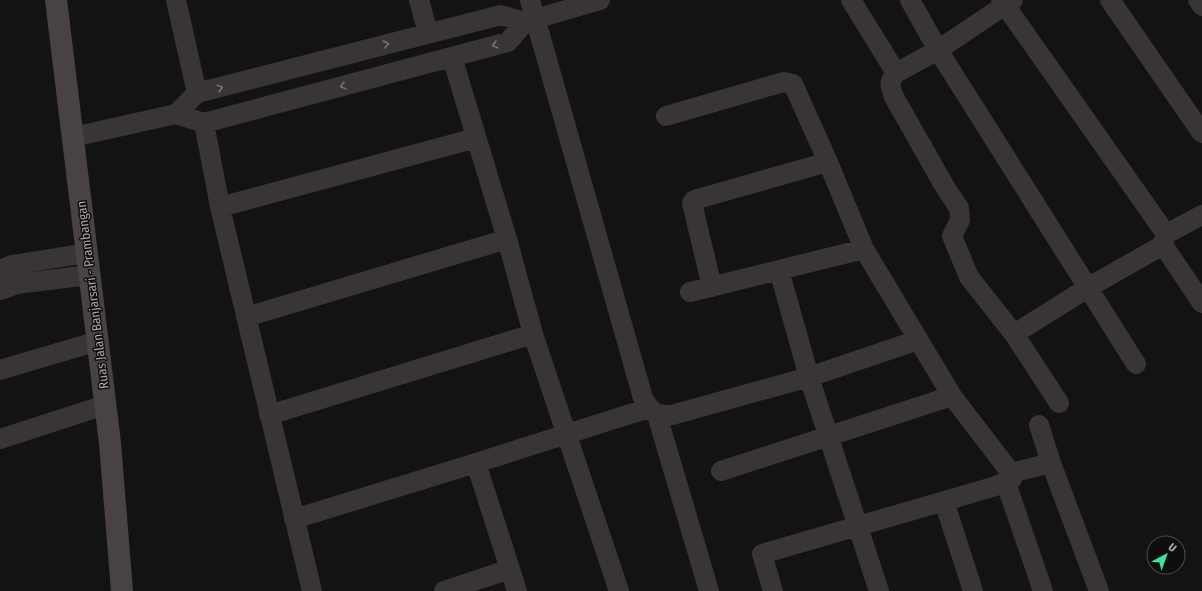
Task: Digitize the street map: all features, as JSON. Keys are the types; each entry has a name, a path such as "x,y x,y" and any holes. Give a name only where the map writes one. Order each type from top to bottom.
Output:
{"main road":[{"name":"Ruas Jalan Banjarsari - Prambangan","path":"56,0 98,341 122,591"}],"street":[{"path":"419,0 428,33"},
{"path":"530,0 530,21 643,398 653,411 709,591"},
{"path":"73,137 176,114 204,123 508,42 530,21 600,0"},
{"path":"851,0 896,73"},
{"path":"910,0 938,50 1089,287 1136,364"},
{"path":"1110,0 1202,133"},
{"path":"1198,0 1202,6"},
{"path":"179,1 197,94"},
{"path":"1059,403 1014,334 968,277 952,236 960,220 959,208 894,97 890,85 891,79 896,73 938,50 1006,2 1164,240 1202,303"},
{"path":"176,114 197,94 363,50 501,15 530,21"},
{"path":"363,50 372,78"},
{"path":"452,57 507,239 533,334 619,591"},
{"path":"666,116 766,87 790,82 793,84 828,162 864,249 952,396 1009,478 1043,591"},
{"path":"204,123 220,207 312,591"},
{"path":"220,207 476,138"},
{"path":"712,287 692,203 694,200 828,162"},
{"path":"1014,334 1202,215"},
{"path":"246,317 507,239"},
{"path":"690,292 864,249"},
{"path":"0,270 12,265 87,253"},
{"path":"779,270 809,377 830,437 879,591"},
{"path":"0,290 17,284 89,275"},
{"path":"269,415 533,334"},
{"path":"294,519 476,463 567,433 653,411 672,416 809,377 918,340"},
{"path":"0,370 98,341"},
{"path":"721,471 830,437 952,396"},
{"path":"0,439 105,405"},
{"path":"1039,424 1051,463 1100,591"},
{"path":"476,463 517,591"},
{"path":"773,591 762,554 944,501 1051,463"},
{"path":"944,501 973,591"},
{"path":"444,591 510,569"}]}
